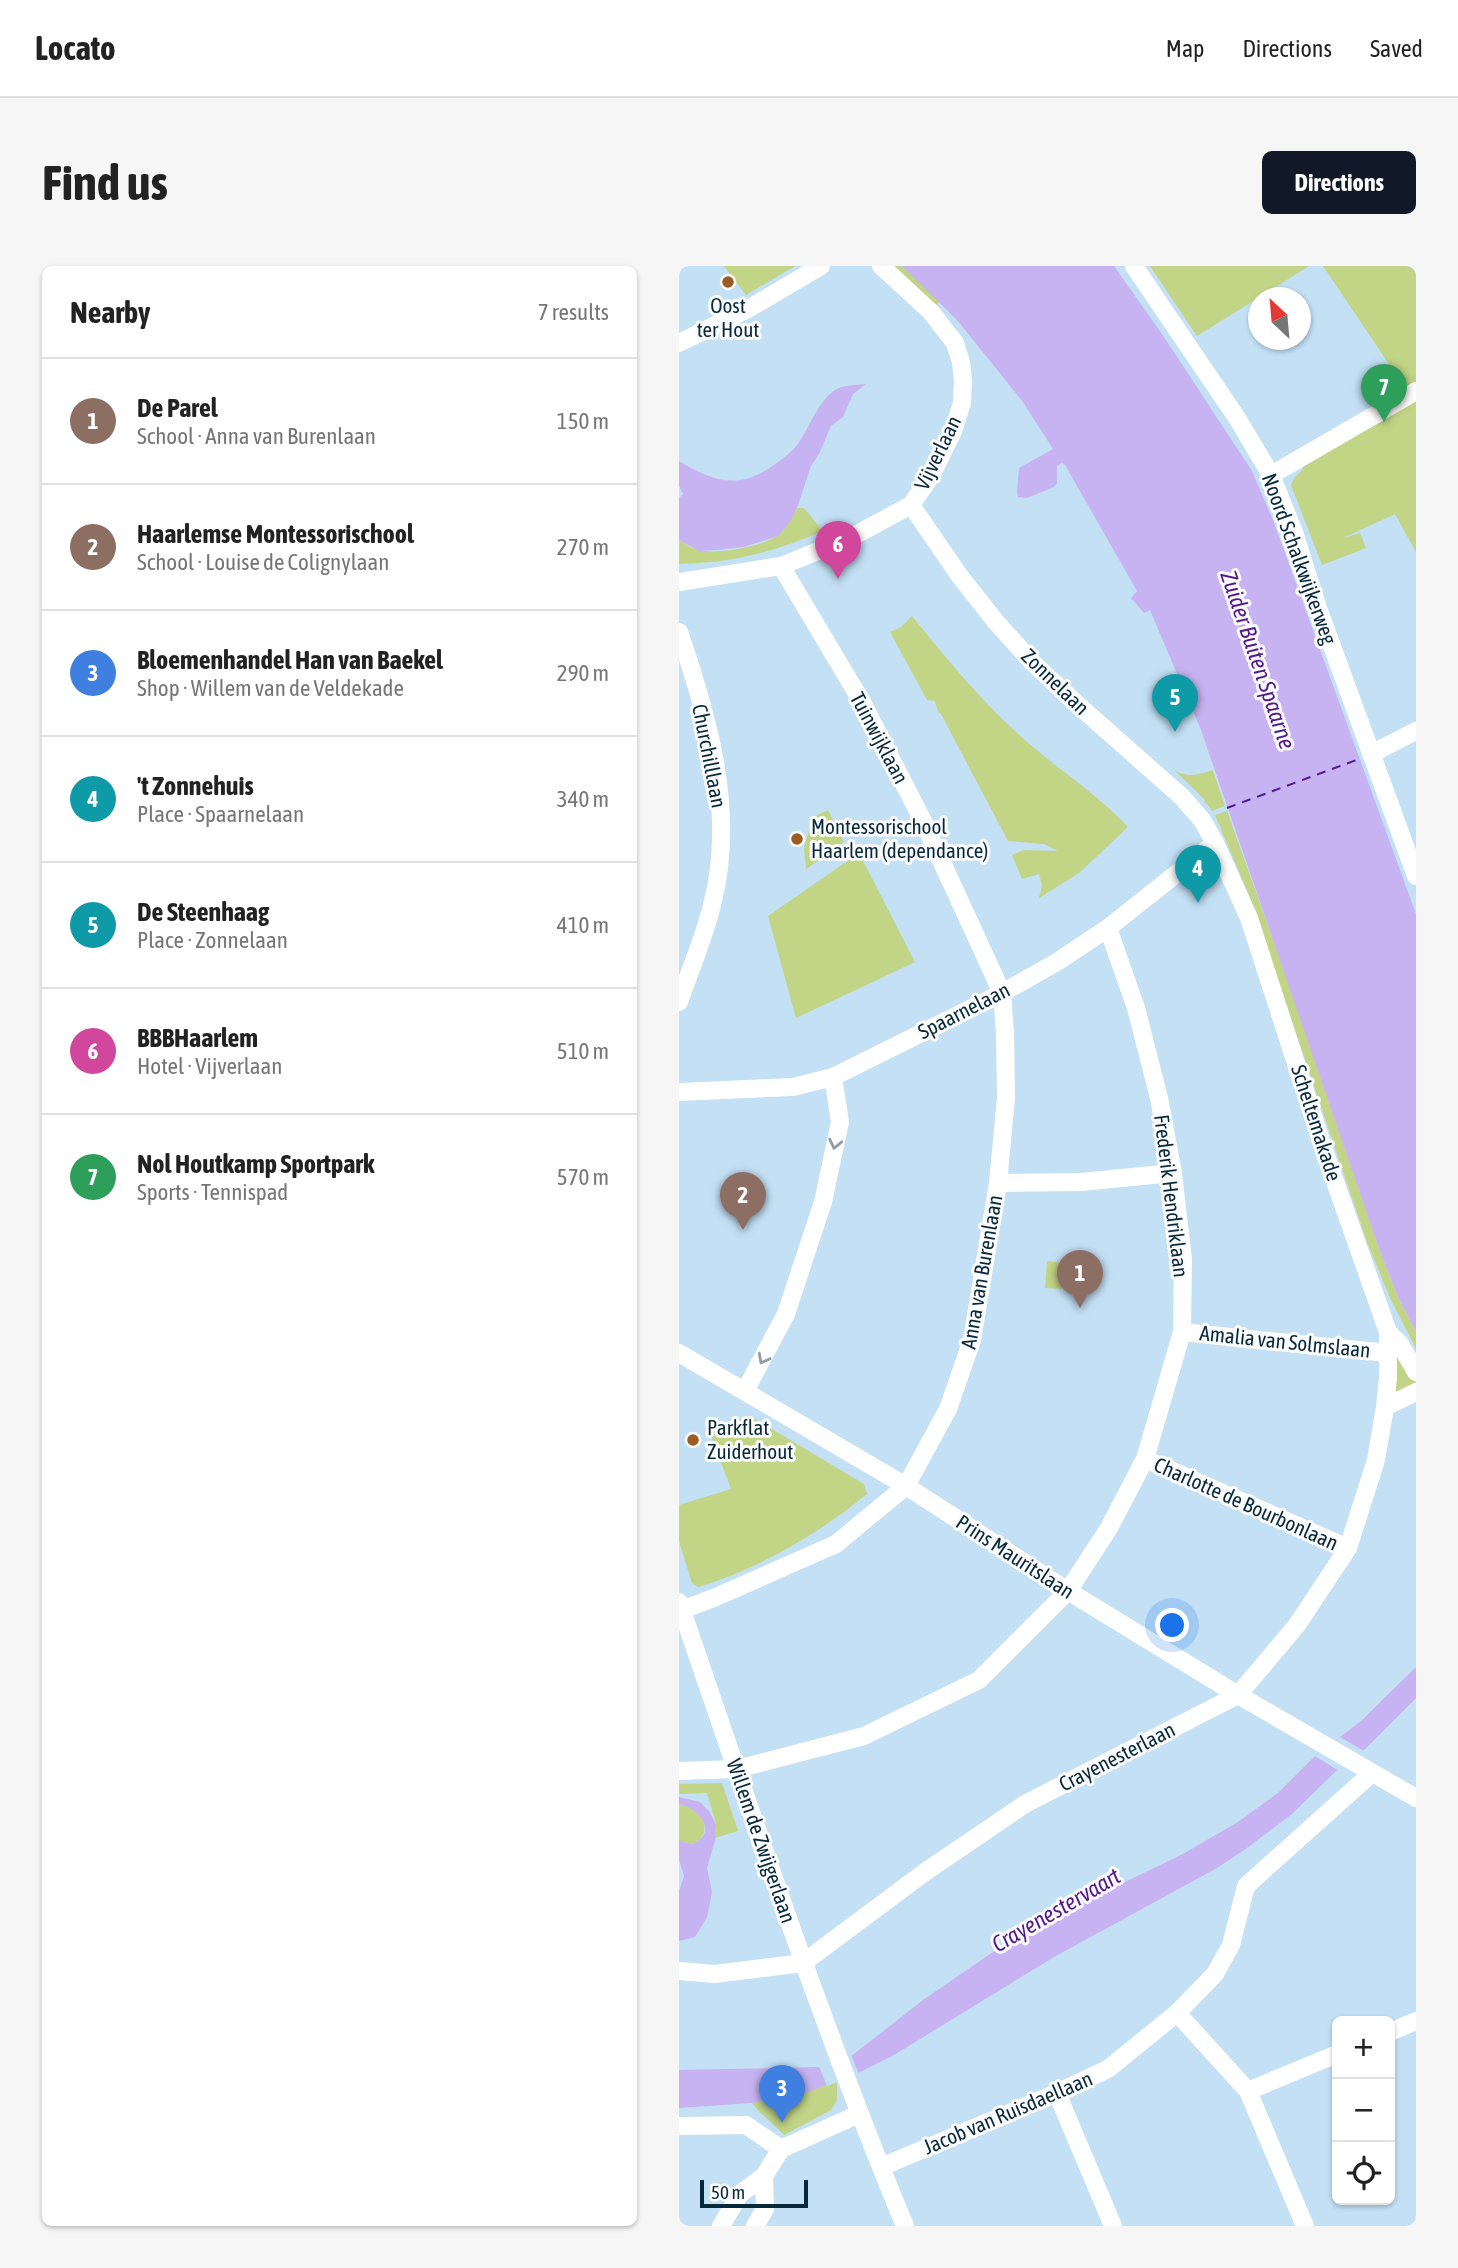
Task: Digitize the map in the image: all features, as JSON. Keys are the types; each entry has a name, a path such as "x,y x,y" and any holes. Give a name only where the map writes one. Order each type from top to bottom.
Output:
{"street":[{"path":"679,343 748,309 821,266"},
{"name":"Vijverlaan","path":"679,582 781,566 849,539 911,505 932,476 962,403 961,362 955,343 931,312 881,266"},
{"name":"Noord Schalkwijkerweg","path":"1134,266 1237,418 1271,475 1294,532 1317,605 1416,876"},
{"path":"1271,475 1416,391"},
{"name":"Zonnelaan","path":"911,505 996,622 1042,671 1182,797 1202,820 1215,844"},
{"name":"Tuinwijklaan","path":"781,566 862,702 923,821 1002,993"},
{"name":"Churchilllaan","path":"679,632 713,755 722,803 720,864 712,906 679,1002"},
{"path":"1371,754 1416,731"},
{"name":"Spaarnelaan","path":"679,1092 793,1087 834,1077 1002,993 1057,962 1108,928 1215,844"},
{"name":"Scheltemakade","path":"1215,844 1249,918 1321,1140 1388,1332 1385,1407"},
{"name":"Frederik Hendriklaan","path":"679,1771 737,1769 864,1736 979,1680 1067,1591 1109,1528 1145,1459 1182,1332 1183,1260 1173,1173 1159,1098 1136,1008 1108,928"},
{"name":"Anna van Burenlaan","path":"680,1608 836,1544 907,1486 949,1409 972,1340 998,1183 1006,1098 1002,993"},
{"path":"745,1391 786,1314 823,1202 839,1122 834,1077"},
{"path":"998,1183 1081,1182 1173,1173"},
{"name":"Amalia van Solmslaan","path":"1182,1332 1388,1353"},
{"path":"1388,1332 1400,1343 1416,1372"},
{"name":"Prins Mauritslaan","path":"679,1353 907,1486 1067,1591 1238,1695 1416,1798"},
{"path":"1385,1407 1416,1392"},
{"name":"Crayenesterlaan","path":"679,1971 715,1974 803,1963 925,1872 1025,1804 1238,1695 1297,1625 1348,1548 1376,1460 1385,1407"},
{"name":"Charlotte de Bourbonlaan","path":"1145,1459 1348,1548"},
{"name":"Willem de Zwijgerlaan","path":"680,1608 803,1963 859,2114 905,2226"},
{"name":"Jacob van Ruisdaellaan","path":"881,2167 1057,2094 1108,2069 1177,2012 1215,1974 1231,1945 1246,1886 1372,1773"},
{"path":"1177,2012 1248,2091 1304,2226"},
{"path":"1395,2030 1416,2021"},
{"path":"1248,2091 1332,2056"},
{"path":"1057,2094 1113,2226"},
{"path":"722,2226 740,2194 764,2176 781,2149 859,2114"},
{"path":"679,2126 746,2125 781,2149"},
{"path":"755,2226 765,2209 764,2176"}],"green space":[{"path":"724,266 795,266 746,295"},
{"path":"886,266 902,266 940,301 932,310"},
{"path":"1150,266 1309,266 1275,287 1248,287 1248,304 1197,336"},
{"path":"1323,266 1416,266 1416,552 1395,514 1343,538 1360,533 1366,548 1322,565 1291,485 1303,469 1297,454 1407,391"},
{"path":"797,508 804,508 823,531 753,555 679,564 679,540 693,548 706,551 751,546 778,535 787,526"},
{"path":"912,616 1001,717 1128,827 1079,873 1039,898 1042,886 1039,874 1022,879 1012,855 1024,850 1058,851 1044,844 1008,841 938,712 935,701 927,700 890,632 901,627"},
{"path":"1174,770 1193,775 1213,770 1225,806 1212,811 1202,797"},
{"path":"828,810 844,842 806,869 804,848 813,817"},
{"path":"1227,811 1380,1251 1398,1297 1416,1332 1416,1349 1391,1300 1367,1242 1251,900 1215,815"},
{"path":"859,853 915,962 796,1018 768,916"},
{"path":"1047,1261 1064,1263 1062,1289 1045,1288"},
{"path":"1399,1355 1416,1384 1396,1396 1396,1356"},
{"path":"750,1416 864,1484 867,1494 829,1523 787,1549 698,1587 692,1583 679,1541 679,1505 731,1489 709,1430"},
{"path":"722,1783 738,1831 715,1838 716,1824 707,1793 679,1794 679,1784"},
{"path":"679,1804 692,1808 703,1818 704,1833 693,1844 679,1841"},
{"path":"837,2080 837,2100 831,2110 784,2135 752,2103 800,2095"}],"water":[{"name":"Zuider Buiten Spaarne","path":"902,266 1114,266 1252,471 1273,520 1416,914 1416,1332 1398,1297 1380,1251 1201,730 1150,610 1144,613 1131,598 1137,591 1065,465 1062,463 1057,466 1057,483 1054,487 1027,498 1018,497 1019,468 1053,449 1023,402 957,320"},
{"path":"866,384 853,394 843,417 831,426 811,466 797,508 778,536 744,547 699,551 679,540 679,498 683,494 679,486 679,461 715,478 749,478 774,465 792,450 820,406 835,390"},
{"path":"1416,1667 1416,1698 1365,1749 1337,1770 1292,1814 1217,1868 1054,1957 894,2055 856,2074 800,2095 752,2103 679,2108 679,2070 820,2067 850,2057 923,2000 993,1952 1067,1910 1181,1855 1238,1822 1278,1793 1315,1756 1361,1721"},
{"path":"679,1797 700,1802 716,1824 715,1841 707,1868 712,1892 707,1917 695,1937 679,1941 679,1891 684,1876 679,1860 679,1841 693,1844 701,1839 705,1827 699,1815 679,1804"}],"pier":[{"path":"1340,1737 1364,1751 1339,1771 1315,1756"},
{"path":"850,2053 859,2074 827,2086 818,2064"}],"ferry route":[{"path":"1227,808 1359,759"}],"place":[{"name":"Oost ter Hout","path":"728,282"},
{"name":"Nol Houtkamp Sportpark","path":"1384,422"},
{"name":"BBBHaarlem","path":"838,579"},
{"name":"De Steenhaag","path":"1175,732"},
{"name":"Montessorischool Haarlem (dependance)","path":"797,839"},
{"name":"'t Zonnehuis","path":"1198,903"},
{"name":"Haarlemse Montessorischool","path":"743,1230"},
{"name":"De Parel","path":"1080,1308"},
{"name":"Parkflat Zuiderhout","path":"693,1440"},
{"name":"Bloemenhandel Han van Baekel","path":"782,2123"}],"water label":[{"name":"Crayenestervaart","path":"1056,1910"}]}
